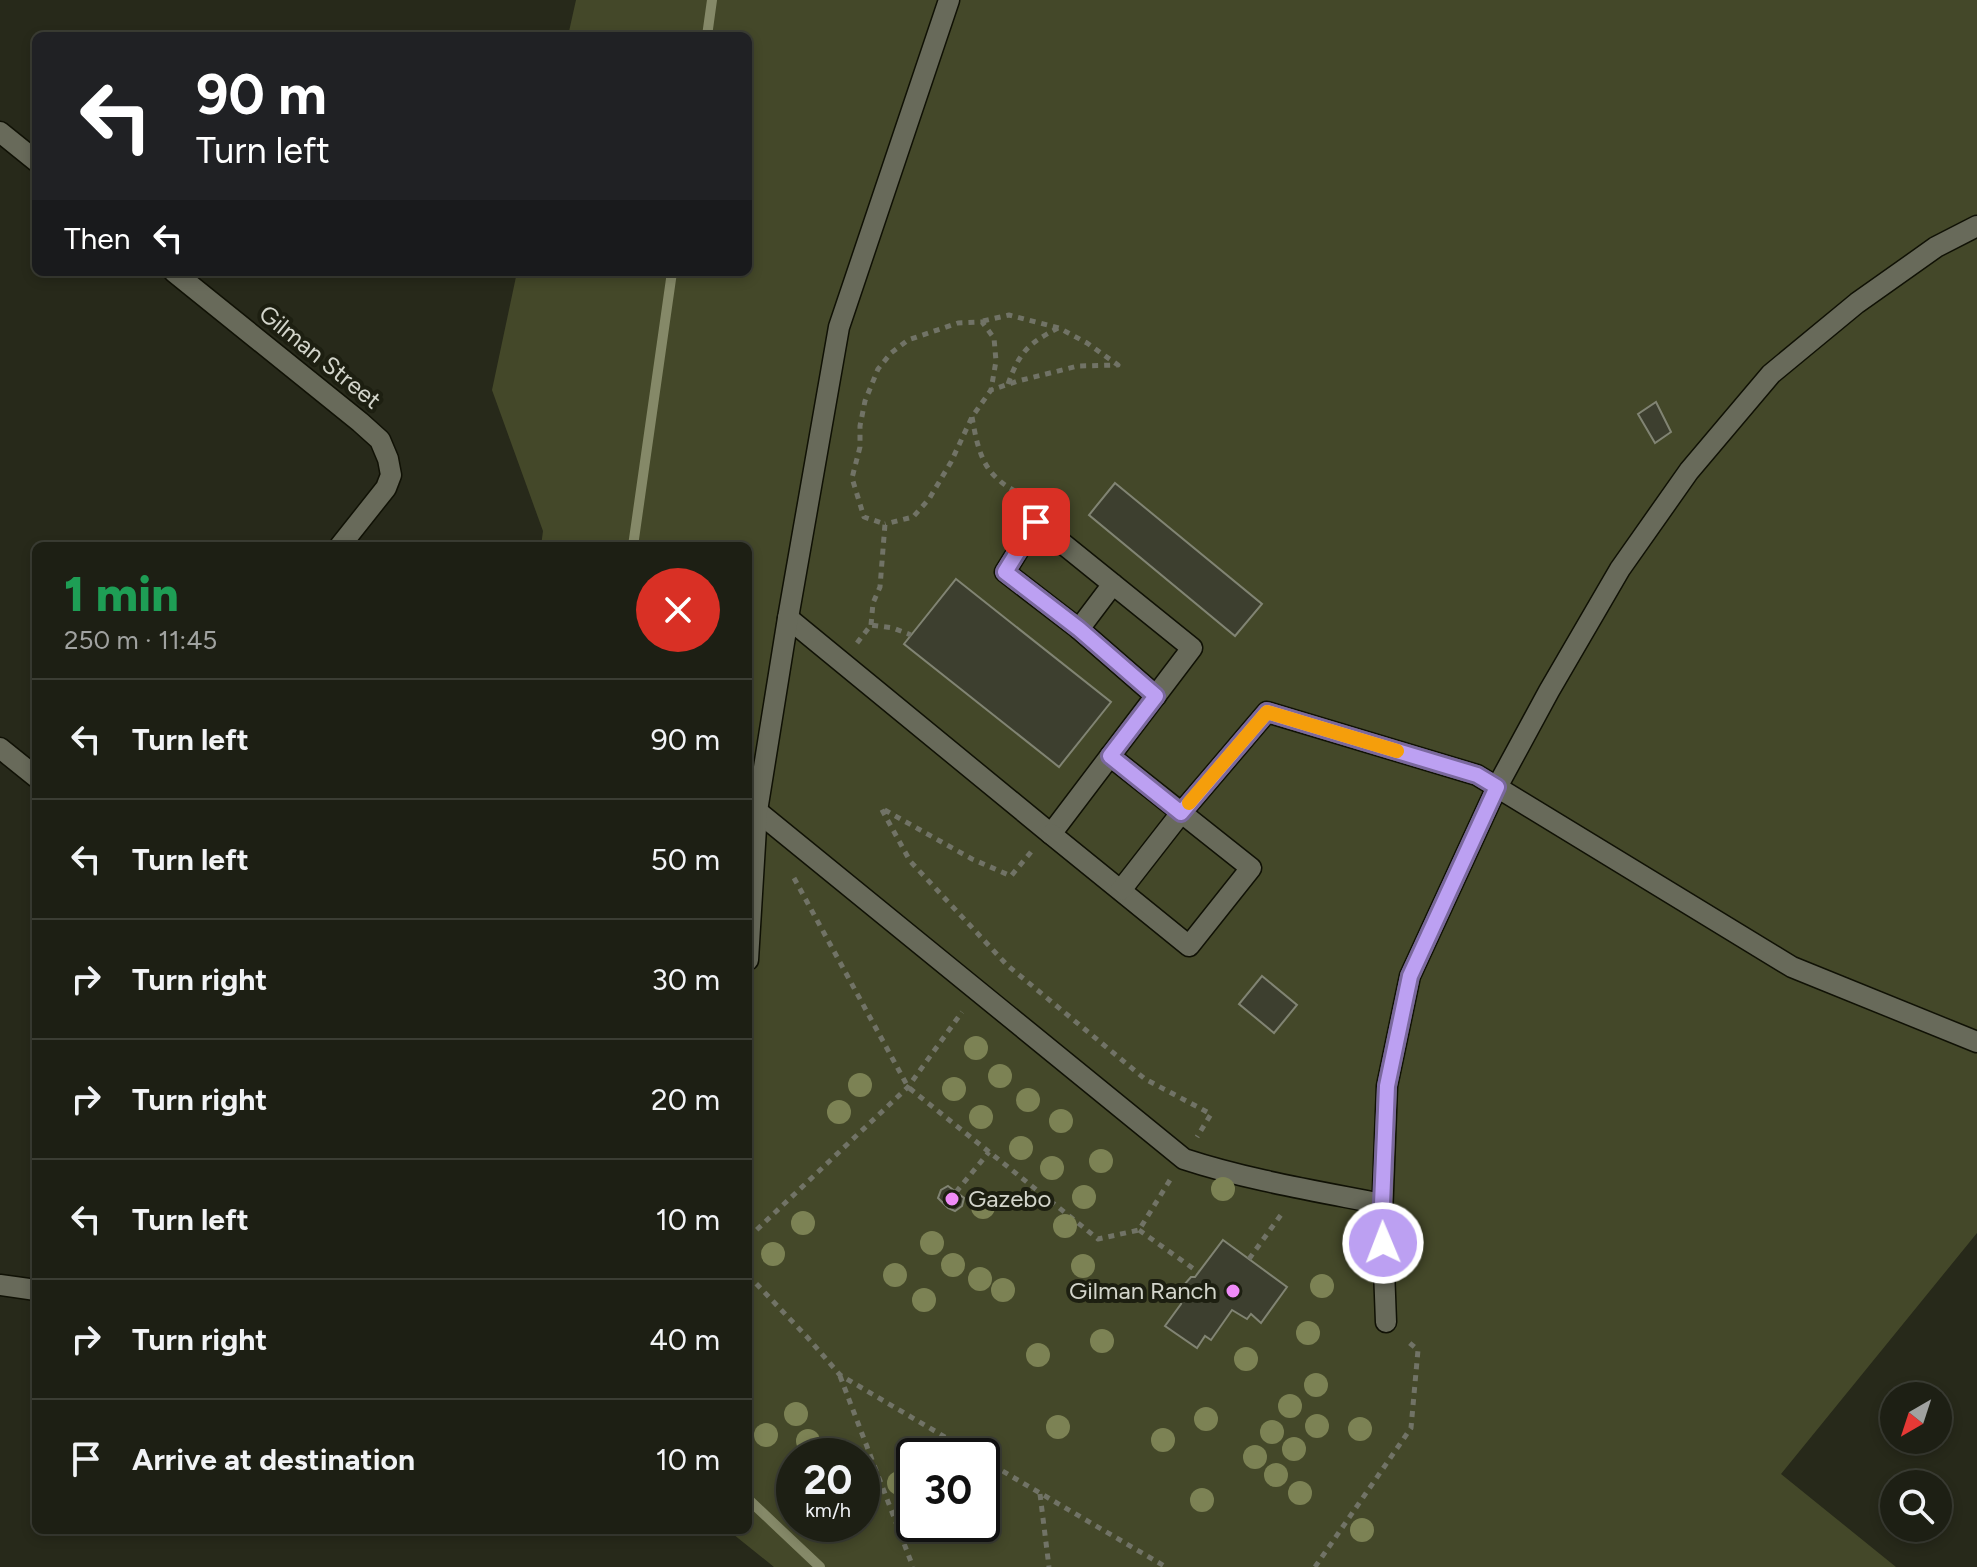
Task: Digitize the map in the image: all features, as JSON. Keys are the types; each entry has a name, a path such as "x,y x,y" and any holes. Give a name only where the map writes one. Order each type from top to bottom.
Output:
{"street":[{"path":"752,894 757,811 839,327 949,0"},
{"path":"0,132 32,158"},
{"path":"1386,1322 1382,1204 1387,1086 1410,976 1497,787 1620,569 1689,471 1771,374 1879,287 1936,247 1977,226"},
{"name":"Gilman Street","path":"179,276 380,440 391,475 386,488 343,542"},
{"path":"1051,834 1156,696 1192,648 1036,522 1005,572 1079,629 1156,696"},
{"path":"1079,629 1113,584"},
{"path":"788,618 1189,946 1251,868 1110,756"},
{"path":"1121,890 1181,813 1267,712 1477,775 1792,967 1977,1042"},
{"path":"0,748 32,774"},
{"path":"757,811 1184,1159 1299,1188 1382,1204"},
{"path":"0,1285 32,1289"}],"path":[{"path":"982,322 994,338 996,361 991,390 972,417 929,499 913,517 885,524 864,517 852,478 860,447 865,401 878,369 891,353 908,340 958,323 982,322 1009,315 1059,328 1118,365 1078,366 991,390"},
{"path":"1008,385 1017,361 1034,341 1059,328"},
{"path":"972,417 985,464 998,480 1026,497"},
{"path":"842,663 871,625 873,603 880,587 885,524"},
{"path":"871,625 893,628 911,635"},
{"path":"787,866 908,1087 1098,1239 1139,1230 1211,1114 1145,1079 1007,965 910,861 881,808 972,859 1011,876 1031,852"},
{"path":"752,1234 908,1087 977,992"},
{"path":"956,1192 989,1152"},
{"path":"1249,1259 1299,1188"},
{"path":"1139,1230 1198,1272"},
{"path":"752,1279 840,1375 948,1438"},
{"path":"1315,1567 1411,1428 1418,1350 1386,1322"},
{"path":"840,1375 913,1567"},
{"path":"1000,1469 1166,1567"},
{"path":"1040,1493 1049,1567"}],"green space":[{"path":"576,0 1977,0 1977,1233 1781,1474 1896,1567 774,1567 733,1534 752,1534 752,928 759,817 849,328 839,328 788,618 757,811 752,894 752,542 542,542 543,531 492,390 516,276 752,276 752,32 569,32"}],"building":[{"path":"1656,402 1671,432 1655,443 1638,414"},
{"path":"1115,483 1262,604 1235,636 1089,515"},
{"path":"956,579 1111,702 1059,767 904,644"},
{"path":"1262,976 1297,1005 1274,1033 1239,1004"},
{"name":"Gazebo","path":"948,1186 964,1198 962,1206 955,1211 938,1198 941,1190"},
{"name":"Gilman Ranch","path":"1223,1240 1287,1287 1261,1323 1251,1314 1247,1319 1232,1310 1211,1340 1205,1336 1197,1348 1165,1326 1181,1304 1179,1294 1183,1286 1195,1277"}],"waterway":[{"path":"708,32 712,0"},
{"path":"634,542 671,276"},
{"path":"752,1503 820,1567"}],"slow traffic":[{"path":"1189,803 1267,712 1397,751"}],"place":[{"name":"Gazebo","path":"952,1199"},
{"name":"Gilman Ranch","path":"1233,1291"}],"route":[{"path":"1036,522 1005,572 1079,629 1156,696 1110,756 1181,813 1267,712 1477,775 1497,787 1410,976 1387,1086 1383,1243"}]}
